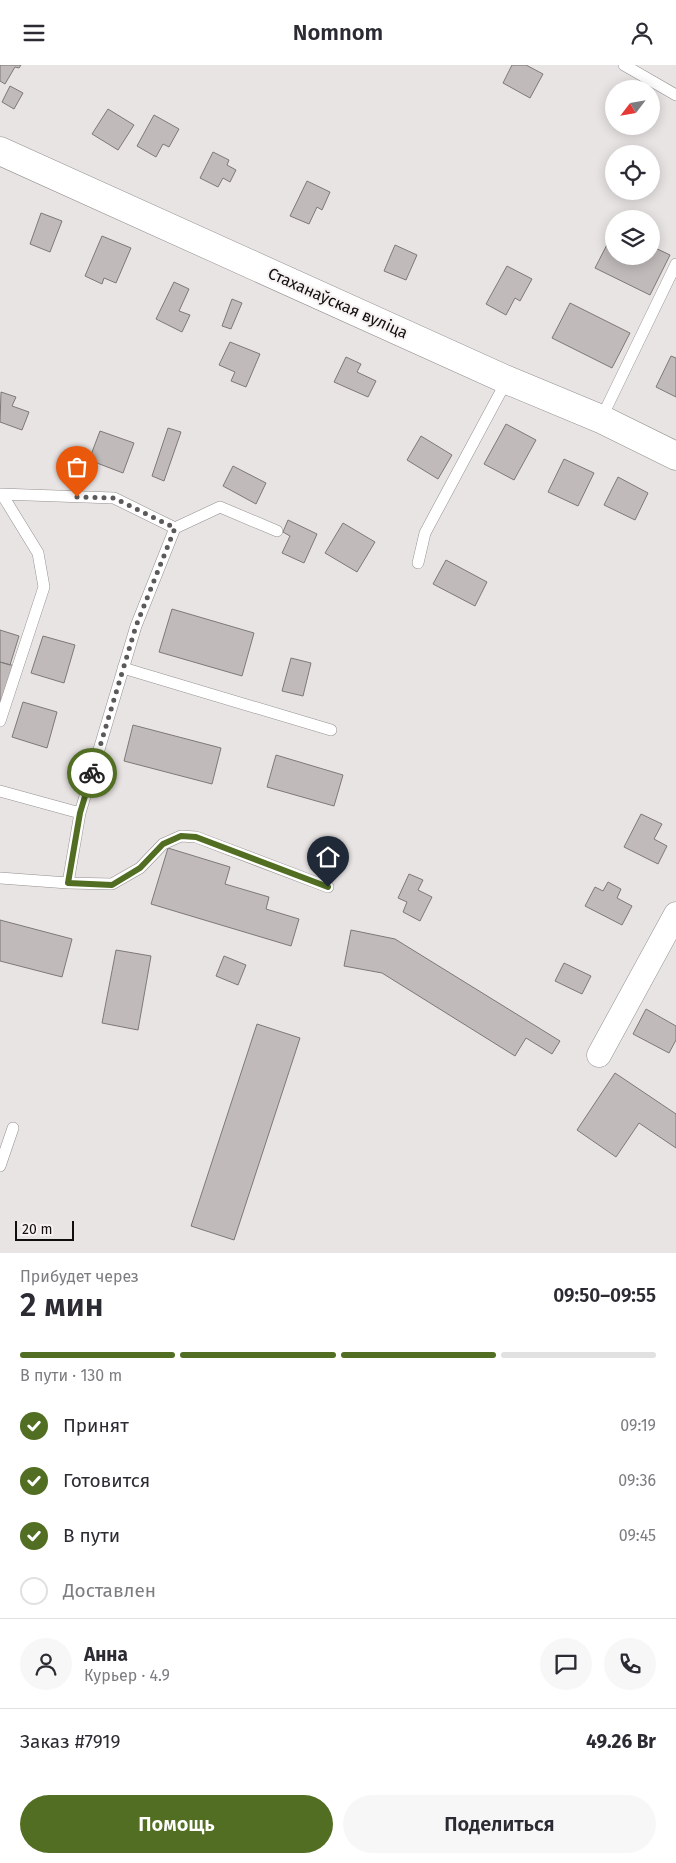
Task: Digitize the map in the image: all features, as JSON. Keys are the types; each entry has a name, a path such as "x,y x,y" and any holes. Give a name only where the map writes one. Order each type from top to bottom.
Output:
{"street":[{"name":"Стаханаўская вуліца","path":"0,151 507,380 601,419 676,456"},
{"path":"598,1055 676,914"}],"lane":[{"path":"624,65 676,95"},
{"path":"601,419 676,264"},
{"path":"418,563 425,533 507,380"},
{"path":"1,495 114,498 175,528"},
{"path":"0,721 44,587 38,553 1,495"},
{"path":"68,883 80,813 123,668 136,626 175,528 220,507 277,531"},
{"path":"123,668 331,730"},
{"path":"0,791 80,813"},
{"path":"0,877 112,885 140,868 163,844 181,836 196,837 328,887"},
{"path":"0,1166 13,1128"}],"building":[{"path":"0,65 21,65 19,68 15,67 5,84 0,81"},
{"path":"512,65 526,65 543,74 530,98 503,83"},
{"path":"10,86 23,93 14,109 2,102"},
{"path":"108,109 134,125 118,150 92,134"},
{"path":"154,115 179,129 169,147 163,144 156,157 137,146"},
{"path":"213,152 229,160 227,165 236,170 230,182 223,178 218,187 200,178"},
{"path":"307,181 330,192 322,210 317,207 309,224 290,216"},
{"path":"41,213 62,221 50,252 30,244"},
{"path":"102,236 131,248 116,283 104,278 102,284 85,276"},
{"path":"395,245 417,255 406,280 384,271"},
{"path":"605,249 605,265 660,265 660,250 670,255 650,295 595,268"},
{"path":"507,266 532,279 520,301 515,298 506,315 486,304"},
{"path":"174,282 189,289 179,311 190,315 182,332 156,319"},
{"path":"232,299 242,303 231,329 222,326"},
{"path":"570,303 630,333 612,368 552,338"},
{"path":"230,342 260,354 246,387 231,381 235,372 219,365"},
{"path":"671,356 676,358 676,397 656,387"},
{"path":"346,357 361,364 357,372 376,381 368,397 334,382"},
{"path":"1,392 16,397 12,406 29,412 22,430 0,422"},
{"path":"506,424 536,440 514,480 484,464"},
{"path":"168,428 181,432 164,481 152,476"},
{"path":"100,431 134,443 123,473 89,460"},
{"path":"421,436 452,455 438,479 407,460"},
{"path":"564,459 594,473 578,506 548,492"},
{"path":"233,466 266,483 256,504 223,486"},
{"path":"618,477 648,493 635,520 604,505"},
{"path":"288,520 317,534 304,563 282,553 290,536 283,532"},
{"path":"343,523 375,542 357,572 325,553"},
{"path":"446,560 487,582 475,606 433,584"},
{"path":"172,609 254,633 242,676 159,652"},
{"path":"0,630 19,636 10,665 0,662"},
{"path":"43,636 75,645 64,683 31,673"},
{"path":"291,658 311,663 303,696 282,691"},
{"path":"0,662 15,666 0,717"},
{"path":"23,702 57,712 47,748 12,737"},
{"path":"133,725 221,748 212,784 124,761"},
{"path":"276,755 343,775 334,806 267,787"},
{"path":"641,814 662,824 654,839 667,846 658,864 624,847"},
{"path":"168,848 230,867 225,884 269,897 266,909 299,919 291,946 151,904"},
{"path":"409,874 423,880 418,890 432,897 420,921 403,912 407,902 398,898"},
{"path":"608,882 621,889 617,898 632,906 622,925 585,906 595,887 603,891"},
{"path":"0,920 72,939 62,977 0,961"},
{"path":"351,930 395,939 560,1041 552,1054 526,1038 515,1056 382,973 344,966"},
{"path":"116,950 151,956 138,1030 102,1023"},
{"path":"224,956 246,965 238,985 216,976"},
{"path":"564,963 591,976 582,994 555,981"},
{"path":"646,1009 676,1026 676,1040 669,1053 633,1034"},
{"path":"257,1024 300,1038 234,1240 191,1226"},
{"path":"615,1073 676,1114 676,1148 639,1123 616,1157 577,1130"}],"way so far":[{"path":"77,497 114,498 175,528 136,626 92,773"}],"route":[{"path":"92,773 80,813 68,883 112,885 140,868 163,844 181,836 196,837 328,887"}]}
